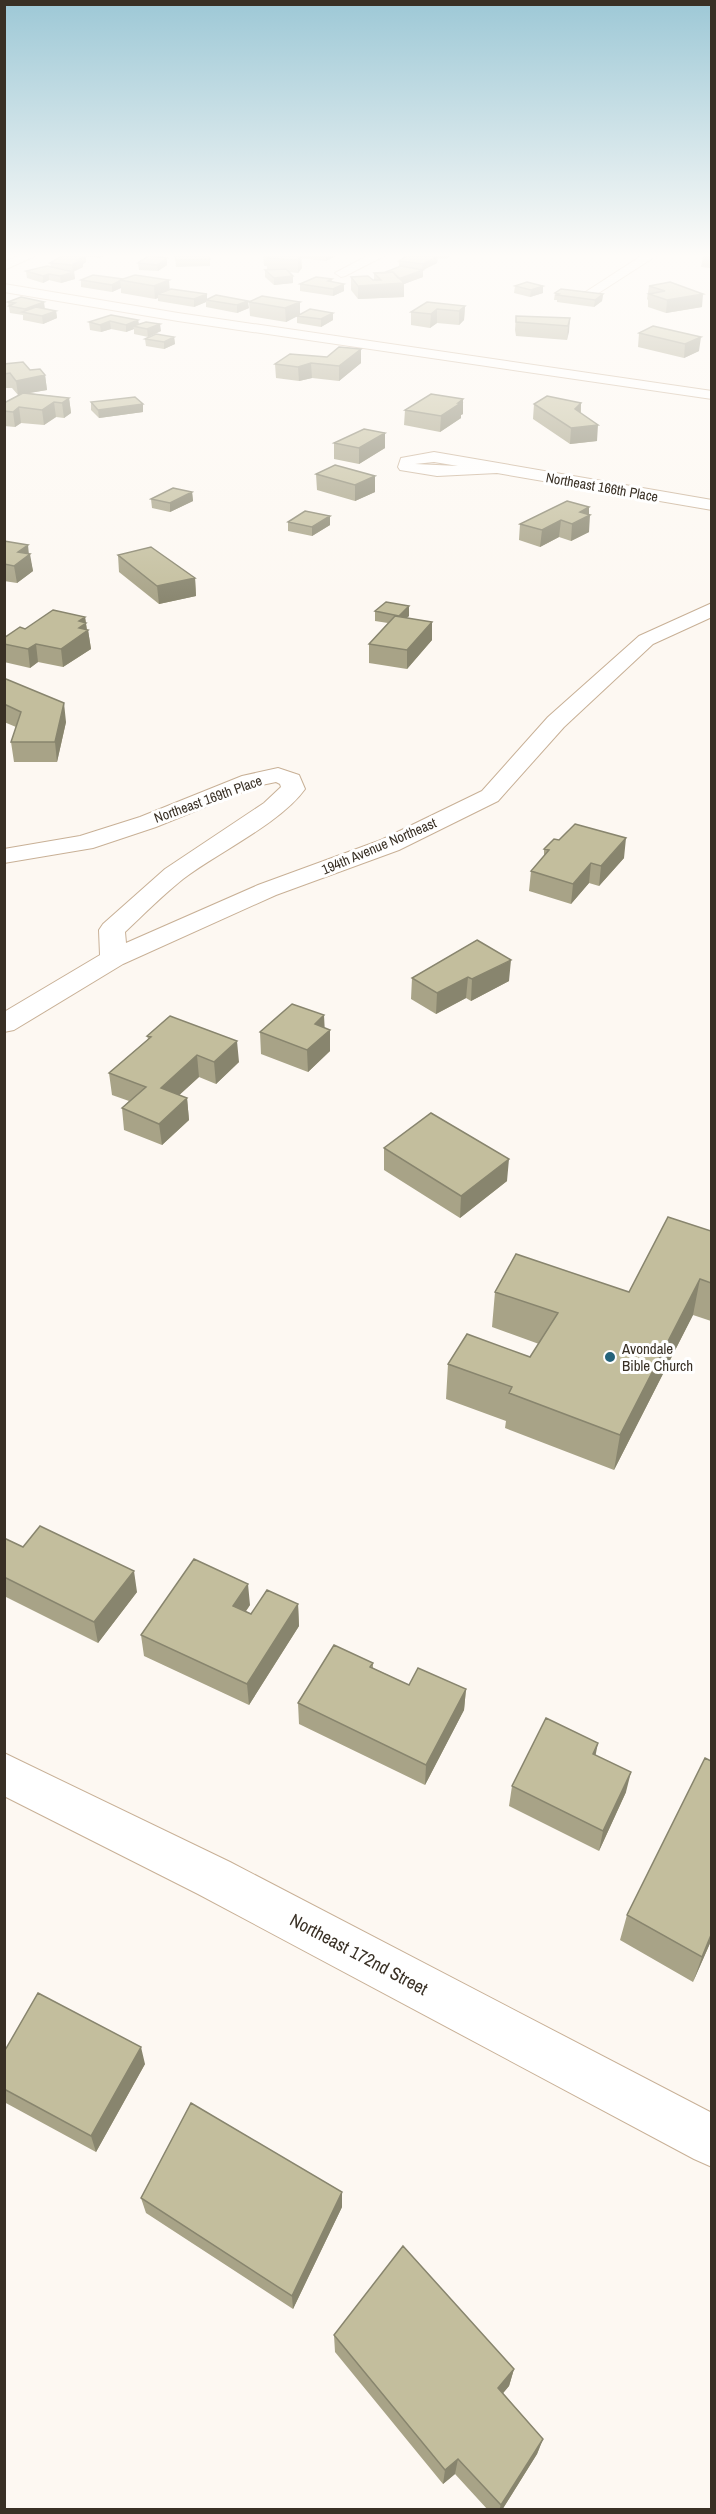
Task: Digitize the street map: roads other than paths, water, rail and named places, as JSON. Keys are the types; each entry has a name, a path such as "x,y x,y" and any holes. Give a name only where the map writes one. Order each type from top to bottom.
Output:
{"street":[{"path":"564,373 711,395"},
{"name":"Northeast 166th Place","path":"492,469 711,505"},
{"name":"194th Avenue Northeast","path":"4,1024 114,958 267,890 390,845 490,796 556,722 646,640 711,609"},
{"name":"Northeast 169th Place","path":"4,856 84,843 148,822 250,781 278,775 291,780 293,789 272,808 174,874 112,930 114,958"},
{"name":"Northeast 172nd Street","path":"4,1773 214,1878 711,2141"}],"place":[{"name":"Avondale Bible Church","path":"610,1357"}]}
